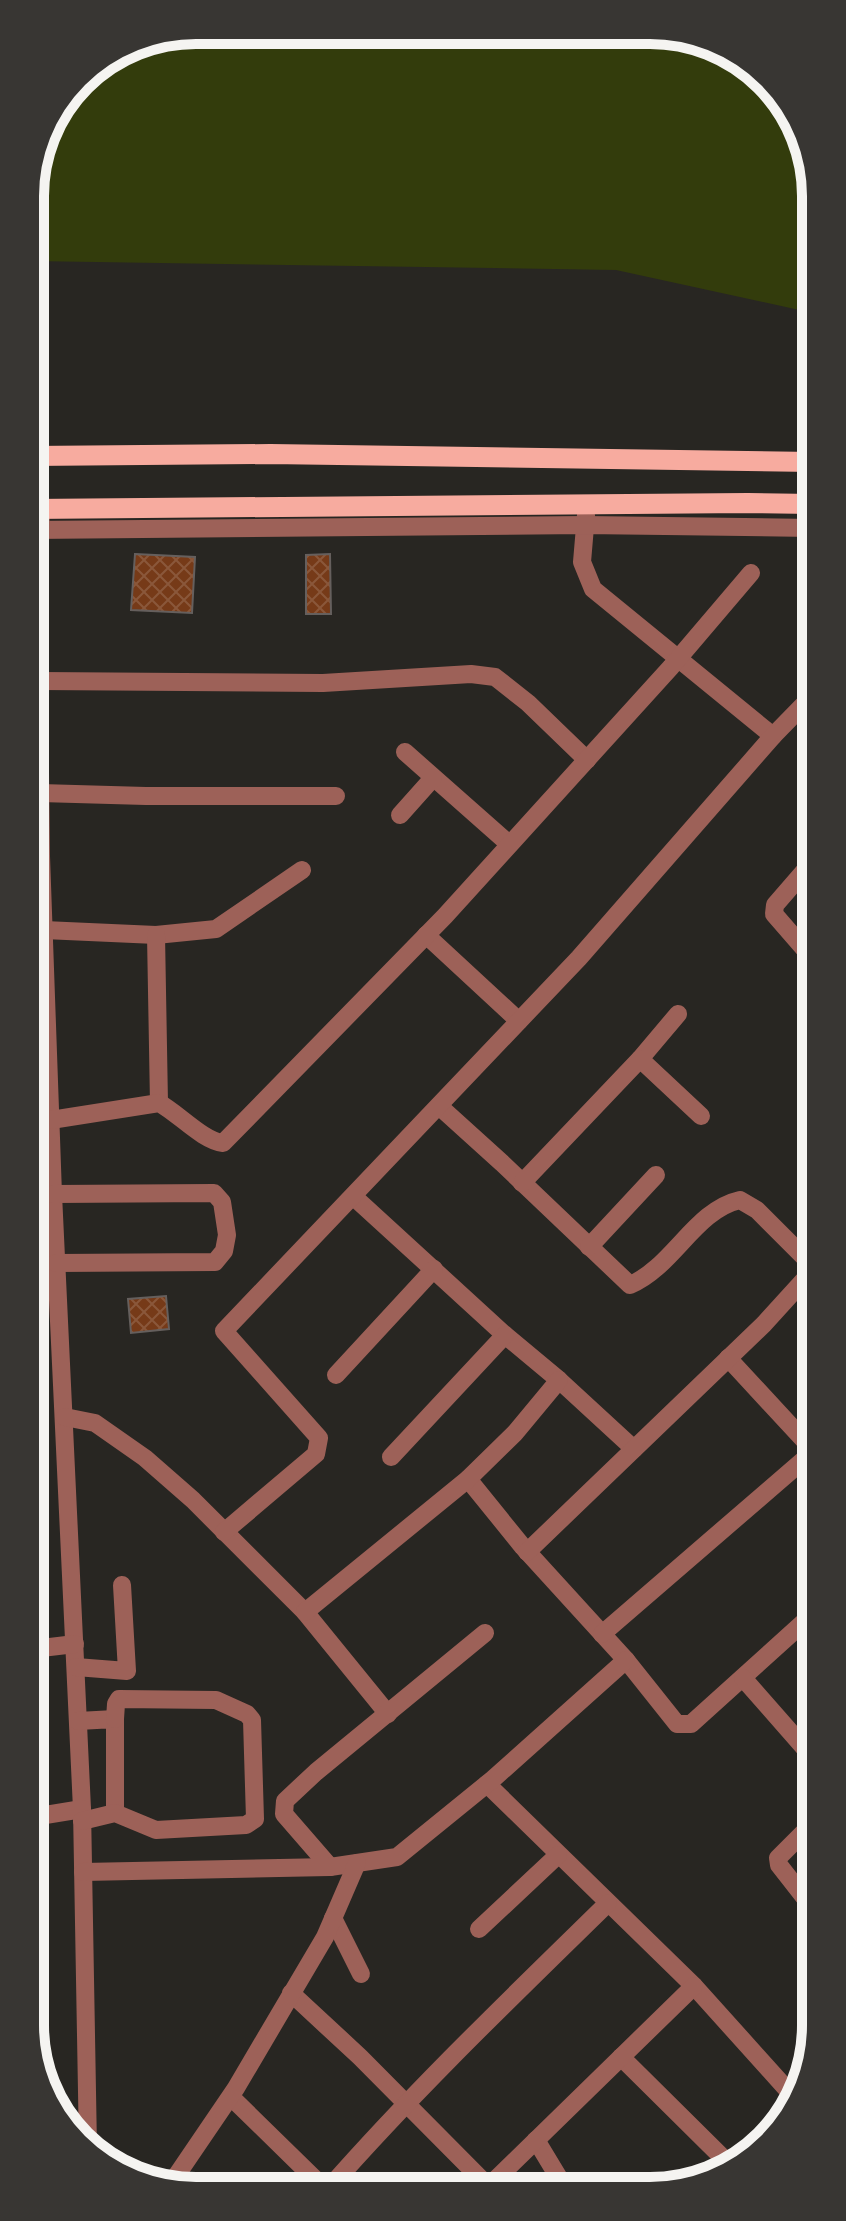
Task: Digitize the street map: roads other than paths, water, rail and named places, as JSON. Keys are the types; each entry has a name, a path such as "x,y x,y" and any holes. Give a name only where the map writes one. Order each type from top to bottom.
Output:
{"main road":[{"path":"44,456 270,454 802,462"},
{"path":"44,519 586,515 802,505"}],"street":[{"path":"773,736 593,589 582,562 586,515 802,527"},
{"path":"44,1120 159,1103 213,1142 223,1143 426,935 679,658 751,573"},
{"path":"44,681 323,683 471,674 495,677 528,703 587,760"},
{"path":"224,1331 579,958 802,706"},
{"path":"405,752 509,844"},
{"path":"400,815 433,778"},
{"path":"44,793 336,796"},
{"path":"88,2133 82,1815 44,930 156,935 216,929 302,870"},
{"path":"802,874 775,905 774,914 802,946"},
{"path":"156,935 159,1103"},
{"path":"426,935 519,1021"},
{"path":"522,1183 640,1059 678,1014"},
{"path":"640,1059 701,1116"},
{"path":"439,1106 630,1285 662,1264 724,1204 740,1200 757,1210 802,1256"},
{"path":"589,1247 656,1175"},
{"path":"53,1194 214,1193 222,1202 227,1235 224,1251 215,1262 56,1263"},
{"path":"354,1197 634,1449"},
{"path":"336,1375 434,1269"},
{"path":"527,1552 728,1358 802,1281"},
{"path":"210,1317 319,1438 316,1454 224,1532"},
{"path":"391,1457 505,1335"},
{"path":"728,1358 802,1437"},
{"path":"305,1612 468,1479 515,1433 559,1380"},
{"path":"65,1417 95,1423 133,1449 193,1500 305,1612 388,1714"},
{"path":"602,1634 802,1460"},
{"path":"468,1479 527,1552 626,1660 677,1724 691,1724 802,1624"},
{"path":"122,1585 127,1671 143,1691 238,1697"},
{"path":"330,1867 284,1814 285,1801 485,1633"},
{"path":"44,1648 75,1644"},
{"path":"83,1872 330,1867 397,1857 487,1784 626,1660"},
{"path":"76,1667 127,1671"},
{"path":"743,1678 802,1745"},
{"path":"44,1817 115,1813 156,1830 246,1825 255,1819 252,1720 247,1714 216,1700 119,1699 115,1719 115,1813"},
{"path":"78,1721 115,1719"},
{"path":"487,1784 694,1986 787,2090"},
{"path":"802,1834 778,1858 779,1865 802,1894"},
{"path":"479,1929 558,1855"},
{"path":"177,2176 231,2097 325,1937 357,1863"},
{"path":"337,2177 505,2003 608,1903"},
{"path":"333,1918 361,1974"},
{"path":"498,2177 694,1986"},
{"path":"291,1993 360,2057 478,2177"},
{"path":"621,2057 723,2158"},
{"path":"231,2097 315,2177"},
{"path":"536,2140 558,2177"}]}
